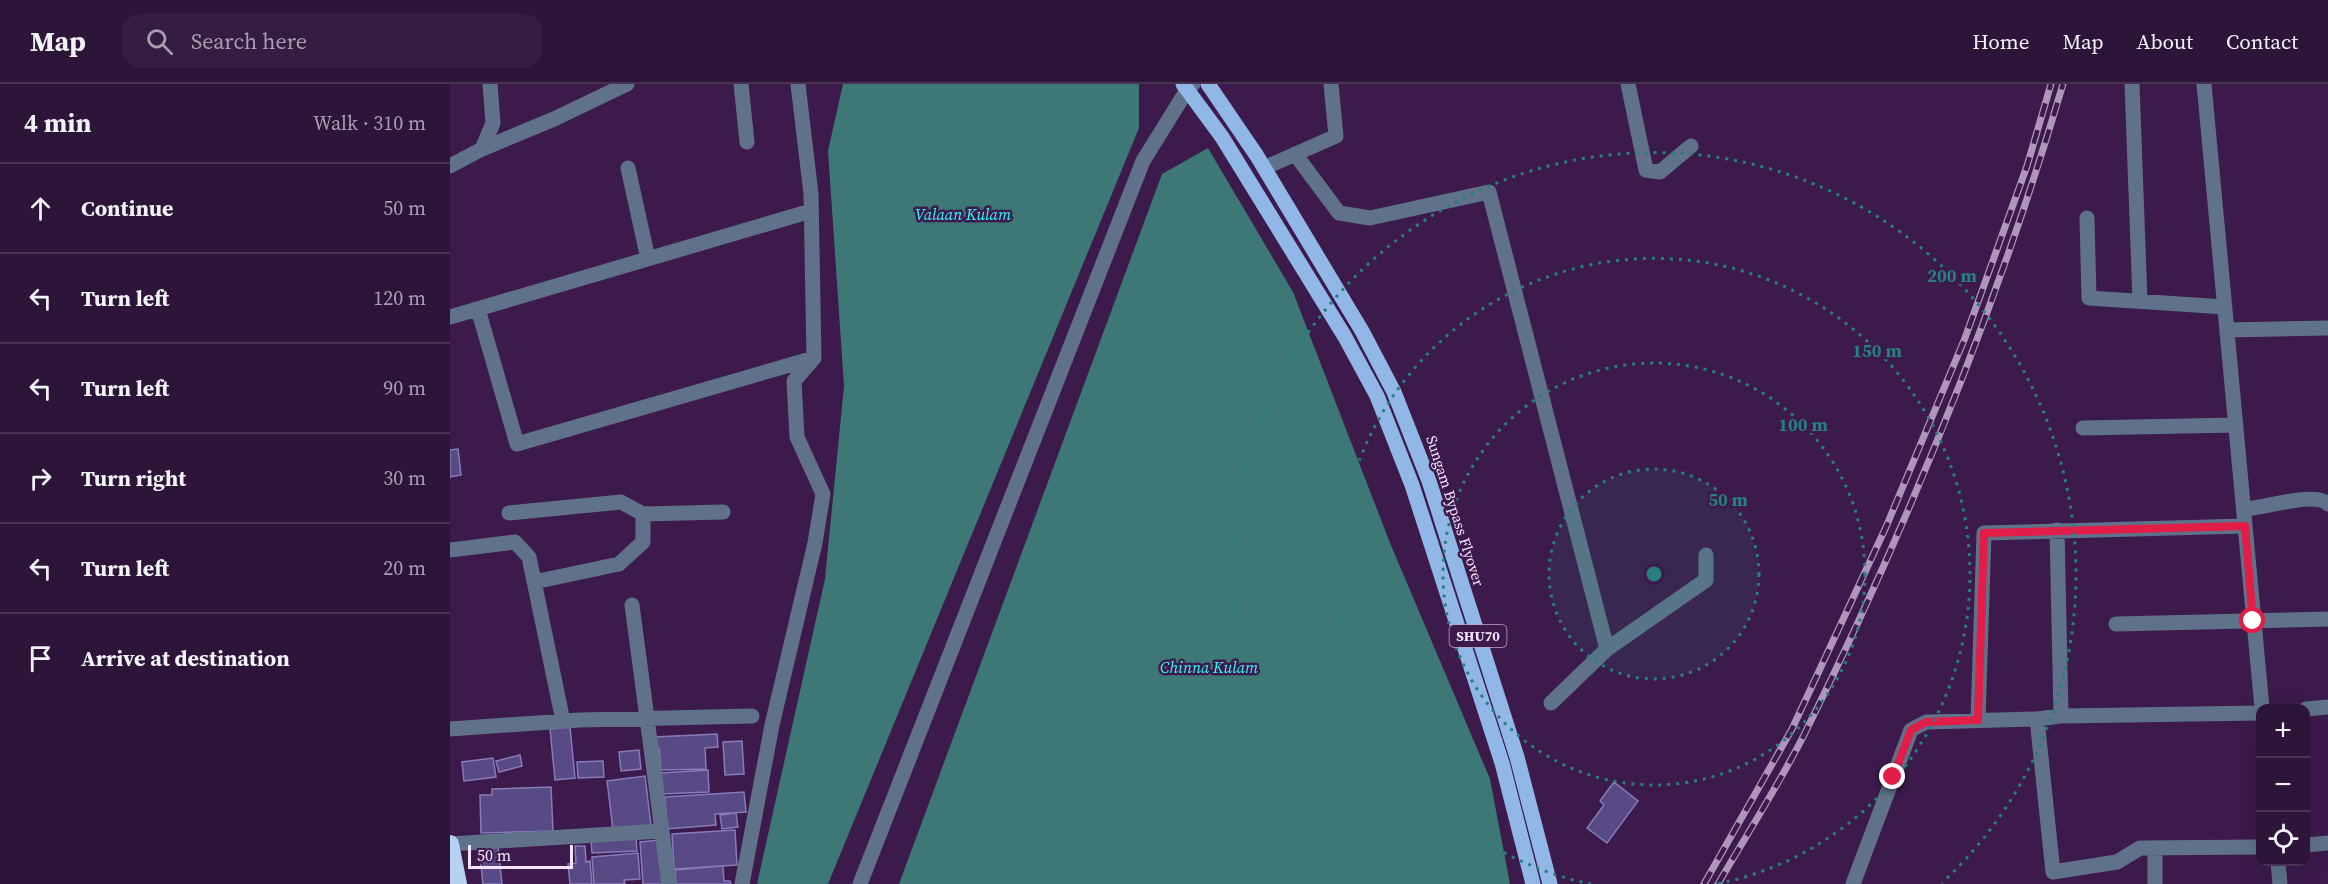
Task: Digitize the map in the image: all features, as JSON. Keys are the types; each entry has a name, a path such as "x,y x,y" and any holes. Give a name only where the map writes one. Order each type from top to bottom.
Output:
{"highway":[{"path":"450,844 458,884"}],"main road":[{"name":"Sungam Bypass Flyover","path":"1208,84 1264,168 1362,330 1394,392 1430,481 1517,757 1550,884"},
{"name":"SHU70","path":"1187,86 1228,147 1345,337 1377,396 1412,485 1502,763 1533,884"}],"street":[{"path":"482,149 493,123 490,84"},
{"path":"450,166 482,149 554,119 627,84"},
{"path":"741,84 747,142"},
{"path":"742,884 772,725 792,632 815,543 823,494 797,437 794,381 814,358 811,211 798,84"},
{"path":"1264,168 1336,136 1331,84"},
{"path":"1628,84 1646,170 1660,172 1691,146"},
{"path":"2132,84 2140,301"},
{"path":"2204,84 2262,704"},
{"path":"860,884 1143,161 1187,86"},
{"path":"1295,154 1339,213 1370,218 1489,192 1607,650"},
{"path":"628,168 648,259"},
{"path":"450,317 811,211"},
{"path":"2087,218 2089,298 2225,307"},
{"path":"478,309 518,444 814,358"},
{"path":"2227,330 2328,328"},
{"path":"2083,428 2236,425"},
{"path":"2244,509 2308,497 2327,502"},
{"path":"509,513 621,502 643,514 723,512"},
{"path":"534,582 619,564 643,542 643,514"},
{"path":"1978,720 1984,533 2245,526"},
{"path":"2057,530 2061,716"},
{"path":"450,550 515,542 528,557 563,721"},
{"path":"1551,703 1607,650 1706,580 1706,555"},
{"path":"632,605 669,884"},
{"path":"2116,624 2328,619"},
{"path":"2310,709 2328,707"},
{"path":"1852,884 1911,730 1926,722 2061,716 2256,713"},
{"path":"450,729 563,721 752,716"},
{"path":"2037,718 2053,872 2117,862 2140,848 2256,847"},
{"path":"450,844 661,831"},
{"path":"2310,845 2328,843"},
{"path":"2155,848 2156,884"},
{"path":"2278,866 2280,884"}],"water":[{"name":"Valaan Kulam","path":"843,84 1139,84 1139,128 828,884 757,884 825,579 844,386 828,151"},
{"name":"Chinna Kulam","path":"1208,148 1293,292 1390,543 1490,779 1510,884 899,884 1162,174"}],"building":[{"path":"458,449 461,475 450,477 450,450"},
{"path":"570,727 575,778 555,780 550,729"},
{"path":"717,734 718,747 705,748 706,769 661,770 659,748 654,748 654,737"},
{"path":"742,741 744,774 725,775 723,742"},
{"path":"639,750 641,769 621,771 619,752"},
{"path":"520,755 522,766 499,772 496,761"},
{"path":"493,758 496,777 464,781 462,762"},
{"path":"603,761 604,777 578,778 577,762"},
{"path":"708,770 709,792 662,794 661,773"},
{"path":"645,776 651,825 613,830 607,781"},
{"path":"1614,782 1638,801 1607,843 1587,828 1604,805 1600,801"},
{"path":"551,787 553,831 481,833 480,795 492,795 492,789"},
{"path":"744,792 746,812 715,814 716,825 667,829 665,797"},
{"path":"736,813 738,827 722,829 720,815"},
{"path":"735,830 737,865 674,869 672,834"},
{"path":"636,839 637,851 592,853 591,841"},
{"path":"659,840 662,884 643,884 640,842"},
{"path":"498,846 502,884 483,884 479,848"},
{"path":"575,846 585,846 586,862 590,861 592,884 570,884 568,864 576,863"},
{"path":"638,853 640,879 624,880 625,884 594,884 592,857"},
{"path":"723,866 724,881 730,881 731,884 676,884 675,870"}],"railway":[{"path":"1704,884 1792,729 1886,527 1965,338 2027,166 2051,84"},
{"path":"1718,884 1804,735 1914,496 1948,415 2009,251 2063,84"}],"route":[{"path":"1893,777 1911,730 1926,722 1978,720 1984,533 2245,526 2253,621"}]}
